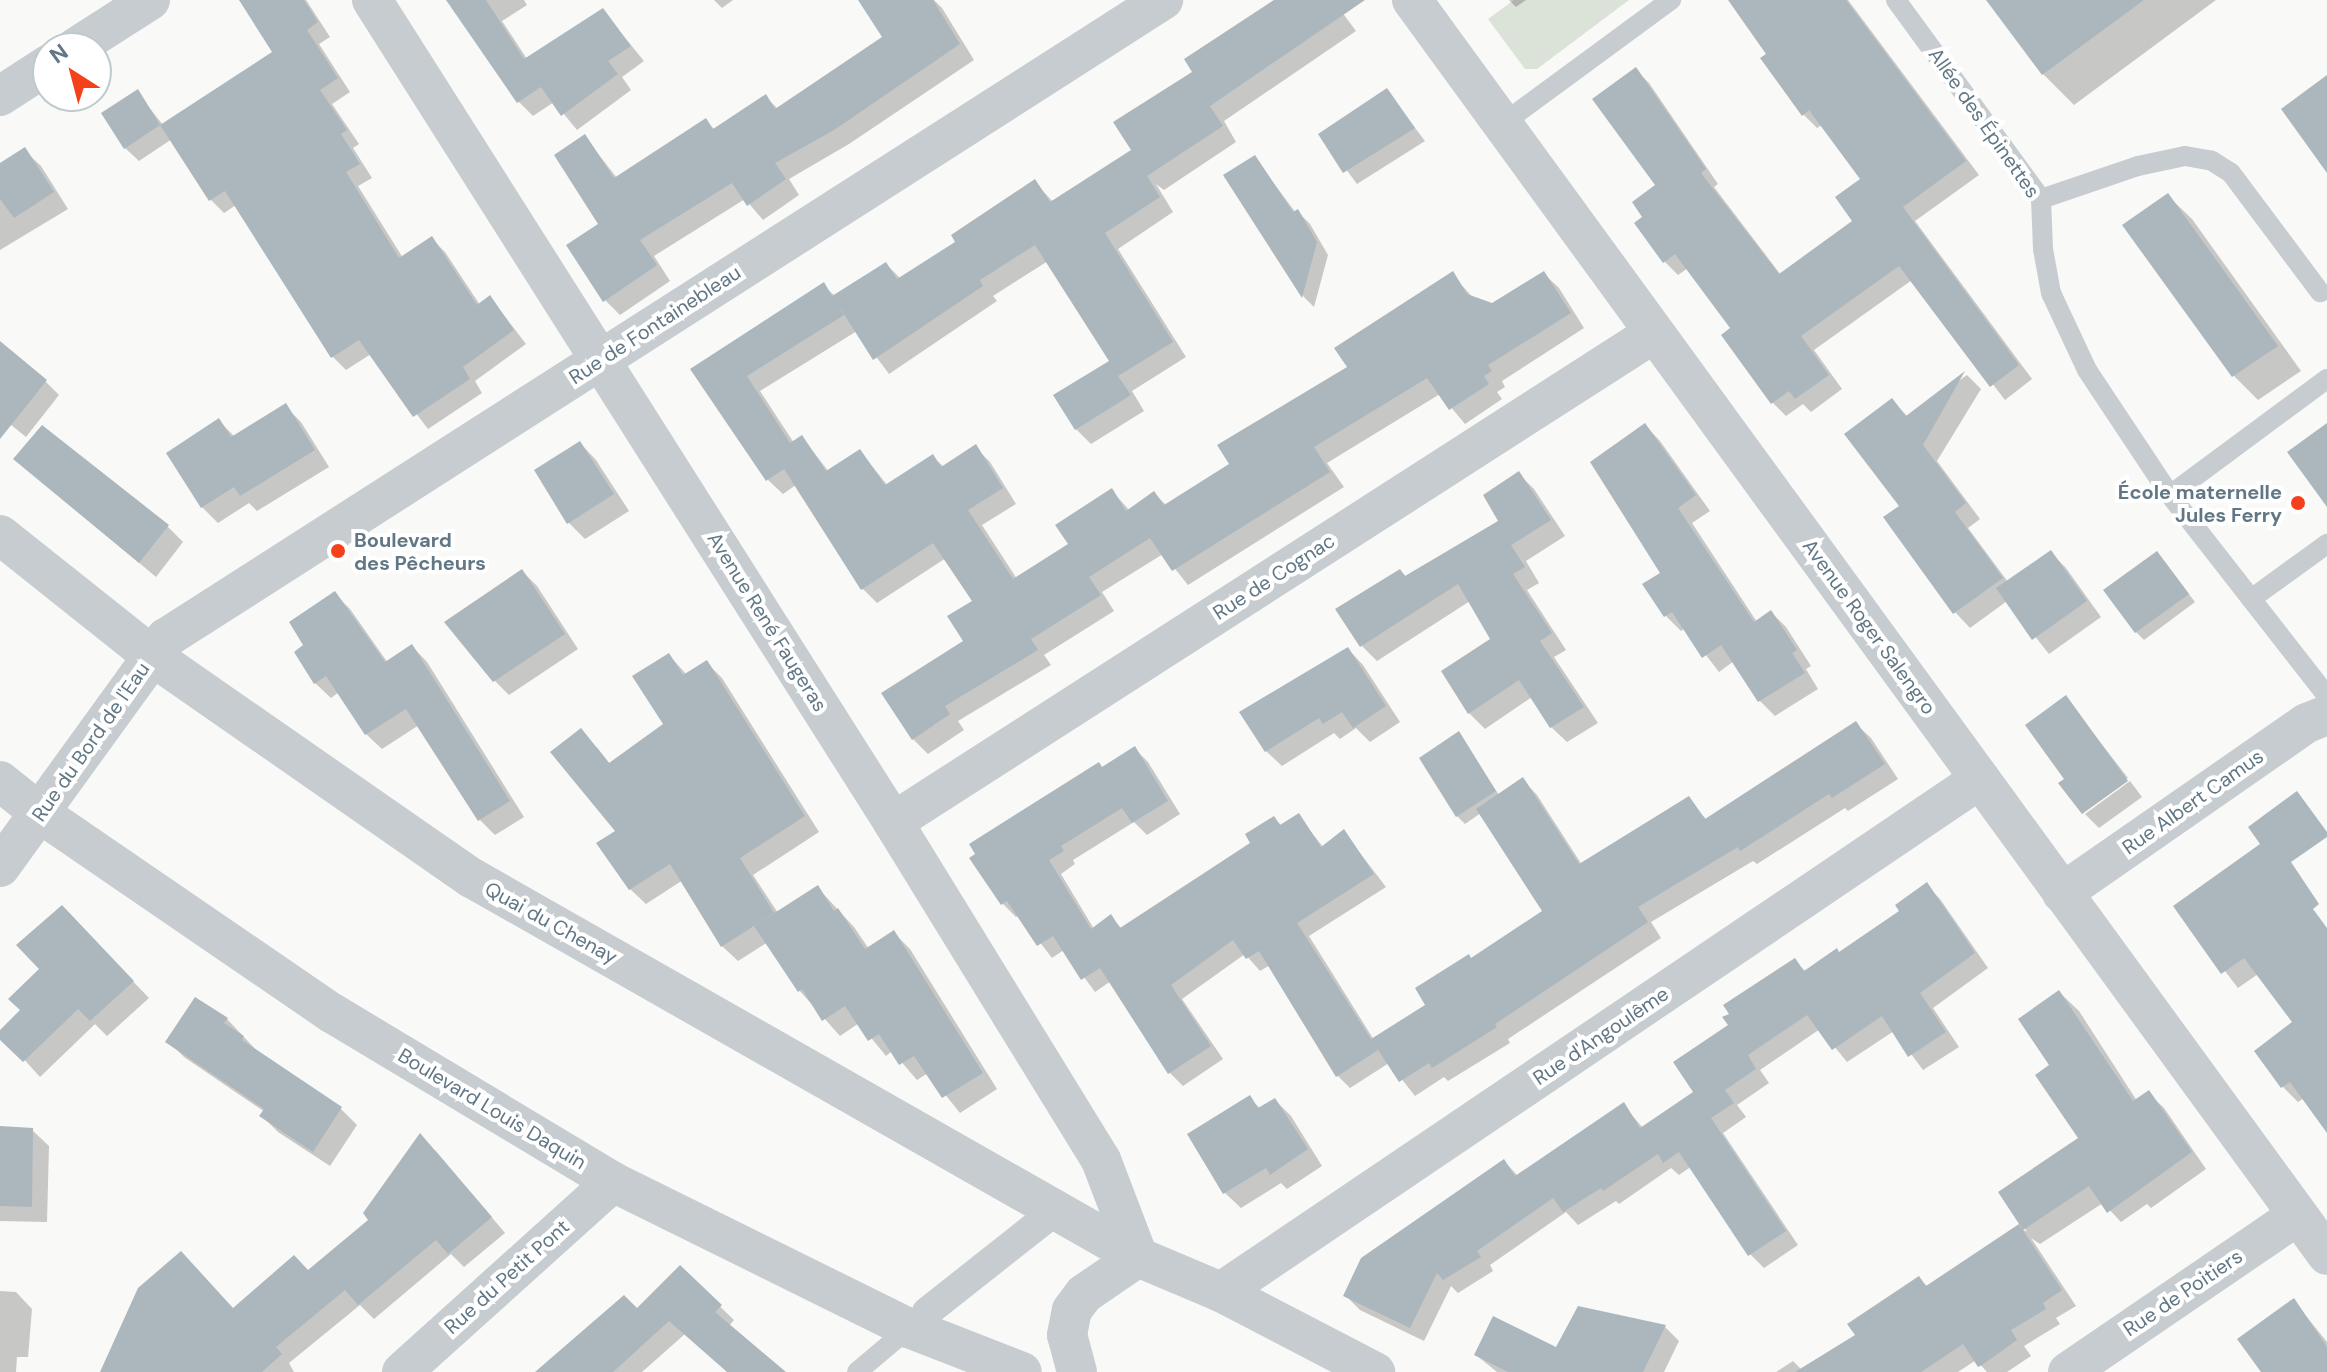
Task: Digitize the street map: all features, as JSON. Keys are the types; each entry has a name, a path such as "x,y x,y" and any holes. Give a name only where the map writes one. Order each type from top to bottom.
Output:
{"street":[{"path":"100,32 150,0"},
{"name":"Avenue René Faugeras","path":"372,0 893,822 1101,1160 1138,1257"},
{"name":"Rue de Fontainebleau","path":"152,656 166,638 1163,0"},
{"name":"Avenue Roger Salengro","path":"1412,0 2327,1255"},
{"path":"0,96 32,75"},
{"name":"Rue de Cognac","path":"893,822 1654,333"},
{"name":"Quai du Chenay","path":"0,535 152,656 472,878 1138,1257 1221,1292 1375,1372"},
{"name":"Rue du Bord de l'Eau","path":"0,867 152,656"},
{"name":"Rue Albert Camus","path":"2062,893 2307,723 2327,715"},
{"name":"Rue d'Angoulême","path":"1221,1292 1980,779"},
{"name":"Boulevard Louis Daquin","path":"0,781 41,814 332,1013 613,1182 918,1320 1022,1372"},
{"name":"Rue du Petit Pont","path":"402,1372 613,1182"},
{"path":"918,1320 1056,1210"},
{"name":"Rue de Poitiers","path":"2068,1372 2298,1215"},
{"path":"1077,1372 1067,1335 1072,1310 1084,1294 1138,1257"}],"lane":[{"path":"1502,124 1671,0"},
{"name":"Allée des Épinettes","path":"1896,0 2041,199 2043,249 2051,293 2087,370 2170,495 2327,696"},
{"path":"2041,199 2138,166 2185,156 2212,161 2231,173 2320,292"},
{"path":"2170,495 2327,379"},
{"path":"2251,599 2327,544"},
{"path":"857,1372 918,1320"}],"shaded area":[{"path":"1514,0 1629,0 1537,69 1525,69 1488,19"}],"building":[{"path":"239,0 304,0 318,22 307,30 338,78 320,90 347,130 341,134 360,164 346,172 399,258 432,236 477,305 490,295 514,330 463,367 470,379 413,417 359,340 331,358 225,191 209,201 160,125 272,52"},
{"path":"446,0 486,0 524,59 603,8 631,46 608,61 618,74 561,116 541,87 517,103"},
{"path":"858,0 933,0 960,44 834,130 775,163 786,179 747,206 732,183 640,240 657,265 603,302 566,245 598,224 554,155 585,134 614,178 706,118 713,129 766,94 775,109 882,37"},
{"path":"1274,0 1365,0 1210,106 1223,126 1147,176 1160,197 1105,233 1173,342 1118,376 1131,395 1075,430 1053,395 1109,361 1035,245 980,280 983,286 873,360 835,300 844,315 747,376 790,443 802,435 826,471 860,449 885,485 933,454 941,467 976,444 1003,488 968,510 1013,579 1068,544 1055,525 1112,488 1126,511 1154,491 1164,505 1229,464 1217,445 1347,367 1334,348 1453,271 1467,294 1492,303 1544,271 1571,313 1488,365 1492,371 1484,376 1489,384 1449,410 1427,378 1314,447 1330,472 1172,571 1150,538 1089,577 1101,595 1031,639 1038,650 945,706 950,714 912,740 881,693 963,641 947,616 972,601 933,543 861,590 784,469 766,481 690,369 824,282 832,296 886,262 897,279 955,242 951,235 1035,179 1050,202 1131,150 1113,122 1192,72 1184,59"},
{"path":"1728,0 1846,0 1966,161 1903,207 2019,365 1990,387 1899,266 1801,336 1829,375 1795,399 1789,391 1771,404 1721,335 1730,328 1675,254 1663,263 1634,223 1642,217 1632,202 1655,185 1592,99 1636,67 1706,169 1701,173 1779,274 1852,221 1835,197 1860,179 1809,110 1802,116 1760,58 1766,54"},
{"path":"1986,0 2144,0 2042,75"},
{"path":"2327,75 2327,173 2281,109"},
{"path":"1387,88 1415,128 1343,173 1318,134"},
{"path":"138,89 160,125 124,149 101,113 112,112 112,106"},
{"path":"25,147 54,192 14,218 0,199 0,163"},
{"path":"1255,155 1293,212 1298,209 1317,242 1302,298 1223,175"},
{"path":"2168,193 2278,346 2232,377 2122,225"},
{"path":"0,341 47,380 0,439"},
{"path":"1965,371 1923,445 1966,503 1955,512 2003,578 1953,614 1883,517 1899,506 1844,434 1892,398 1906,416"},
{"path":"286,403 315,450 240,496 234,487 201,508 166,453 219,418 231,437"},
{"path":"1645,423 1696,495 1678,508 1754,622 1771,610 1797,650 1792,653 1805,673 1758,702 1721,645 1702,658 1672,612 1664,617 1642,584 1660,573 1590,462"},
{"path":"2327,423 2327,507 2287,452"},
{"path":"42,425 169,525 139,563 13,459"},
{"path":"580,441 614,494 567,524 534,470"},
{"path":"1519,471 1551,520 1511,545 1525,567 1513,574 1552,633 1540,641 1584,707 1550,728 1519,680 1468,714 1441,671 1490,639 1458,584 1360,647 1335,609 1400,569 1405,576 1498,521 1509,540 1483,495"},
{"path":"2051,550 2087,601 2032,640 1996,588"},
{"path":"2157,551 2189,594 2135,633 2103,590"},
{"path":"522,569 565,634 493,682 444,622"},
{"path":"335,591 385,662 412,644 510,801 478,821 406,709 365,735 326,676 314,684 294,652 303,645 289,622"},
{"path":"1348,647 1386,706 1353,728 1342,712 1323,724 1319,718 1265,752 1239,712"},
{"path":"669,653 683,675 707,660 805,816 740,858 774,913 721,947 670,864 629,890 596,843 615,831 550,752 581,728 609,763 663,724 632,676"},
{"path":"2066,695 2128,781 2082,814 2058,783 2064,779 2025,725"},
{"path":"1856,721 1885,764 1832,798 1829,794 1740,851 1738,847 1638,907 1648,922 1495,1024 1497,1027 1432,1068 1429,1063 1399,1082 1371,1039 1425,1005 1415,988 1469,954 1471,958 1542,911 1476,809 1523,777 1579,864 1689,796 1705,819"},
{"path":"1459,731 1496,791 1456,817 1419,758"},
{"path":"1135,746 1168,801 1132,823 1122,808 1061,846 1064,851 1049,860 1091,929 1111,914 1120,928 1250,843 1245,834 1274,816 1280,825 1299,813 1321,847 1344,829 1374,874 1297,923 1378,1050 1336,1077 1259,951 1246,959 1233,940 1171,985 1211,1046 1168,1074 1100,968 1081,980 1053,936 1037,946 1007,901 1001,905 969,858 975,854 969,844 1099,762 1102,767"},
{"path":"2297,791 2327,832 2327,837 2291,862 2319,904 2313,909 2327,928 2327,1133 2290,1082 2281,1088 2254,1051 2292,1022 2244,958 2221,974 2173,906 2260,844 2248,827"},
{"path":"1927,882 1975,953 1920,993 1946,1032 1908,1057 1882,1016 1832,1050 1807,1015 1748,1055 1756,1069 1725,1090 1734,1103 1711,1118 1786,1231 1748,1256 1679,1152 1663,1163 1658,1154 1603,1191 1601,1188 1563,1212 1553,1198 1477,1251 1481,1257 1443,1280 1437,1273 1410,1328 1343,1296 1361,1258 1504,1159 1515,1176 1624,1102 1640,1128 1693,1092 1673,1062 1728,1025 1722,1017 1729,1014 1723,1005 1795,958 1804,971 1837,948 1839,952 1899,911 1895,905"},
{"path":"818,885 834,911 838,908 865,949 894,930 983,1073 942,1098 914,1056 899,1065 879,1034 868,1041 845,1006 822,1021 802,989 798,992 754,926"},
{"path":"62,905 134,981 90,1021 78,1009 23,1062 0,1040 0,1030 20,1010 8,999 39,969 16,945"},
{"path":"2059,990 2133,1101 2149,1090 2192,1152 2107,1213 2089,1186 2023,1230 1998,1192 2078,1138 2035,1075 2049,1065 2018,1019"},
{"path":"195,997 228,1018 224,1023 244,1036 242,1040 342,1107 313,1152 259,1116 264,1109 165,1042"},
{"path":"1250,1095 1258,1108 1275,1098 1308,1149 1270,1175 1266,1168 1223,1194 1187,1134"},
{"path":"0,1126 33,1128 32,1207 0,1206"},
{"path":"420,1133 492,1217 448,1254 436,1240 358,1305 345,1290 276,1347 282,1354 262,1372 100,1372 138,1288 181,1251 233,1308 294,1255 308,1270 368,1220 363,1213"},
{"path":"2019,1224 2062,1290 2043,1303 2046,1309 2011,1330 2017,1340 1982,1365 1978,1367 1963,1344 1921,1372 1795,1372 1855,1335 1847,1324 1919,1276 1926,1286"},
{"path":"680,1265 722,1305 715,1312 786,1372 727,1372 669,1321 613,1372 535,1372 624,1295 637,1308"},
{"path":"2294,1298 2327,1347 2327,1372 2261,1372 2237,1339"},
{"path":"1578,1306 1666,1325 1643,1372 1508,1372 1474,1355 1493,1316 1556,1347"}],"place":[{"name":"École maternelle Jules Ferry","path":"2298,503"},
{"name":"Boulevard des Pêcheurs","path":"338,551"}]}
